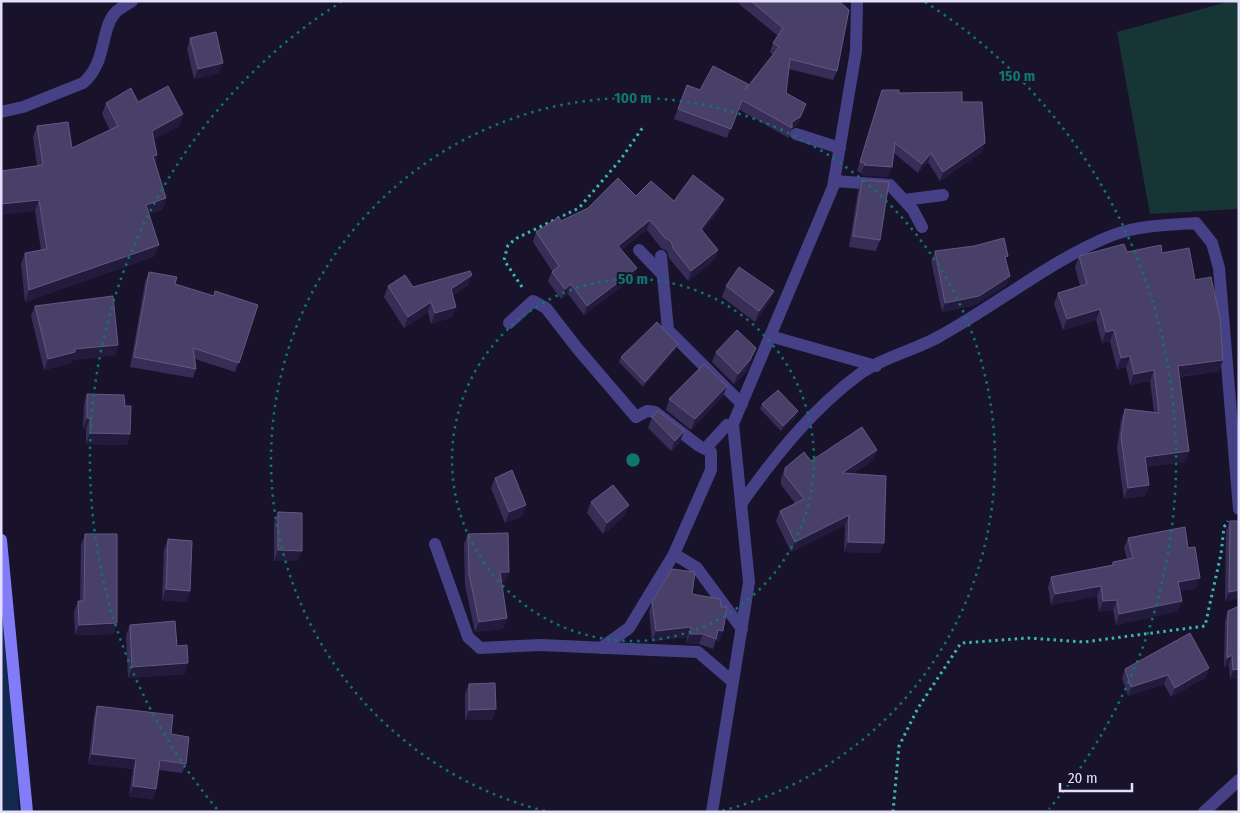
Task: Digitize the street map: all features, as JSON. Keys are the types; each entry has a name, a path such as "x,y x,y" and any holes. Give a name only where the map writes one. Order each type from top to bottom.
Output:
{"main road":[{"path":"1,540 6,623 27,812"}],"street":[{"path":"1,112 32,104 83,83 90,77 103,50 115,12 132,1"},
{"path":"712,812 749,582 733,428 834,180 856,51 857,1"},
{"path":"843,7 857,19"},
{"path":"796,134 840,148"},
{"path":"834,180 890,185 913,210 922,227"},
{"path":"904,200 943,195"},
{"path":"741,504 769,465 824,404 863,372 939,337 1070,256 1114,235 1149,226 1196,223 1212,243 1219,268 1238,509"},
{"path":"638,250 663,275"},
{"path":"661,256 668,330 742,404"},
{"path":"508,323 533,301 546,308 582,355 636,417 647,411 655,412 710,452 711,470 674,554 629,628 601,648"},
{"path":"770,336 876,366"},
{"path":"705,449 727,425 733,428"},
{"path":"435,544 468,637 480,648 540,645 698,652 733,682"},
{"path":"674,554 697,568 742,629"},
{"path":"1204,812 1239,780"}],"path":[{"path":"533,301 504,260 508,245 517,238 579,208 622,158 643,127"},
{"path":"893,812 899,746 918,708 961,643 1028,638 1084,642 1205,626 1221,554 1224,527 1238,509"}],"green space":[{"path":"1231,1 1239,1 1239,209 1150,214 1117,32"}],"water":[{"path":"1,625 11,626 19,812 1,812"}],"building":[{"path":"751,1 839,1 849,10 837,71 790,59 786,93 806,104 800,117 792,122 792,128 742,100 731,129 678,109 687,85 700,90 713,66 748,84 745,90 779,47 773,43 783,28"},
{"path":"216,32 223,63 198,69 190,38"},
{"path":"168,86 183,114 152,131 157,155 153,156 166,198 146,205 159,245 29,290 25,253 47,249 39,200 1,204 1,171 43,165 37,126 68,122 72,148 118,126 106,103 131,88 138,102"},
{"path":"882,90 899,90 899,93 962,92 962,102 982,102 985,143 943,172 931,153 922,164 895,143 892,167 864,165 865,163 860,162"},
{"path":"693,175 724,199 701,229 718,250 691,271 673,248 671,241 665,238 650,220 618,246 637,268 587,306 571,284 565,289 552,272 559,266 536,232 559,217 561,221 588,208 618,178 636,196 651,181 674,201"},
{"path":"862,180 889,182 880,240 853,236"},
{"path":"1004,238 1008,256 1005,257 1010,276 979,296 945,303 935,251 974,246"},
{"path":"1124,244 1127,252 1161,245 1162,253 1189,248 1195,280 1211,277 1220,318 1223,360 1178,366 1189,451 1145,457 1149,485 1128,488 1121,437 1125,409 1159,413 1154,370 1134,374 1130,356 1121,358 1114,330 1106,332 1100,309 1067,319 1058,293 1087,284 1079,256"},
{"path":"739,267 774,291 759,311 726,286"},
{"path":"470,271 472,275 451,289 456,307 435,313 431,302 408,317 388,286 405,275 413,287"},
{"path":"149,272 177,277 175,284 214,296 215,291 258,305 239,363 193,348 196,369 134,357"},
{"path":"113,296 118,345 75,349 75,352 48,359 35,306"},
{"path":"657,322 678,344 645,382 621,357"},
{"path":"737,330 756,348 750,360 738,374 716,352"},
{"path":"704,364 727,386 695,419 669,399"},
{"path":"778,390 798,411 783,426 762,404"},
{"path":"87,394 124,395 125,406 131,406 130,434 90,433 90,418 87,418"},
{"path":"658,411 684,431 675,441 652,417"},
{"path":"862,427 877,450 842,473 886,476 884,543 848,542 849,515 795,542 780,511 804,499 785,475 785,468 804,452 811,461"},
{"path":"512,470 526,505 509,512 495,478"},
{"path":"613,485 629,505 607,523 591,502"},
{"path":"278,512 302,513 302,551 278,550"},
{"path":"1230,521 1239,521 1239,590 1229,592"},
{"path":"1185,527 1188,548 1195,547 1200,578 1178,582 1182,601 1119,614 1117,600 1103,601 1101,586 1055,594 1051,577 1113,565 1113,562 1133,558 1128,538"},
{"path":"508,533 509,572 500,572 507,618 479,622 469,574 468,534"},
{"path":"85,534 117,534 117,623 79,625 78,601 84,601"},
{"path":"168,539 192,541 190,591 166,589"},
{"path":"672,569 695,572 692,594 720,599 721,607 727,607 723,631 718,630 716,639 703,634 690,634 691,627 656,631 652,602"},
{"path":"1239,606 1239,669 1233,670 1232,655 1227,658 1228,611"},
{"path":"175,621 177,646 187,645 188,663 132,667 130,625"},
{"path":"1190,633 1209,668 1175,688 1168,675 1131,687 1125,669"},
{"path":"495,683 496,709 469,710 469,684"},
{"path":"97,706 173,715 171,734 189,737 186,764 160,760 156,789 133,786 136,759 92,754"}]}
